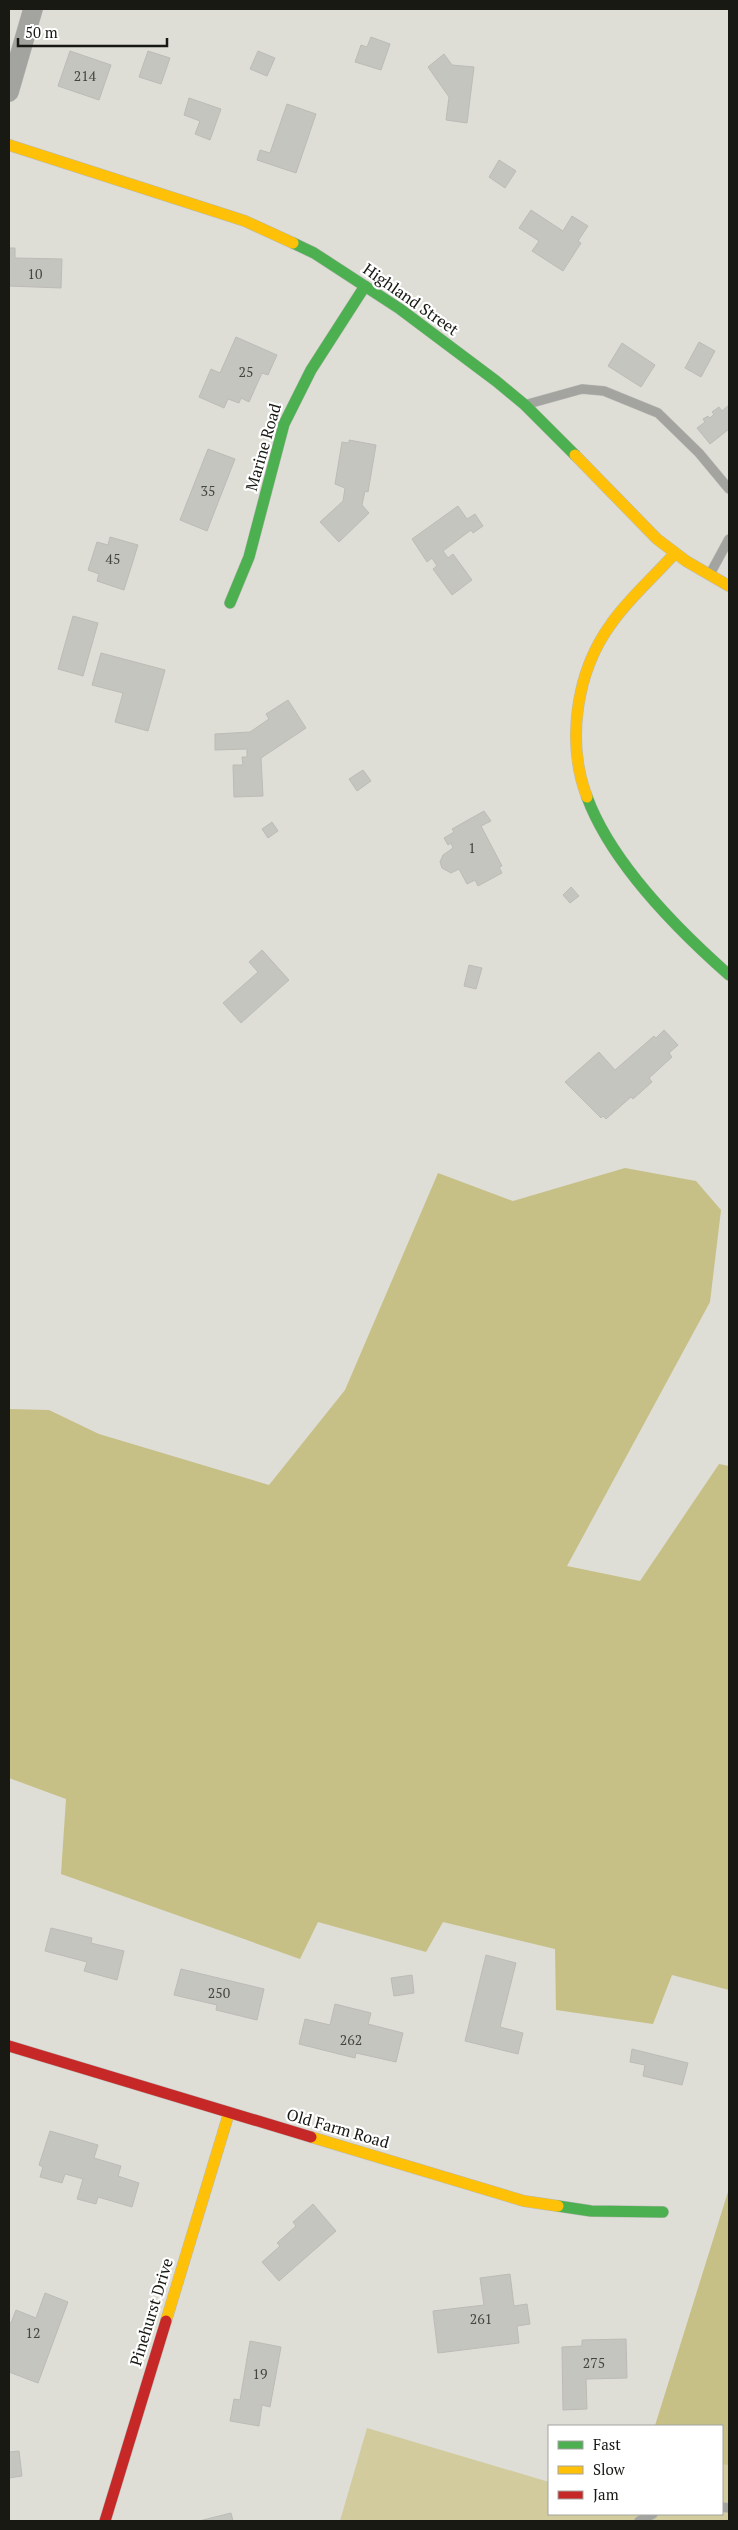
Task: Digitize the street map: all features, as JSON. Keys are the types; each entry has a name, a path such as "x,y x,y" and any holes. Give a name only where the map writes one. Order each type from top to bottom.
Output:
{"street":[{"path":"9,92 33,9"},
{"name":"Highland Street","path":"9,145 245,221 299,245 365,286 416,321 525,405 650,532 675,553 709,576 729,586"},
{"name":"Marine Road","path":"230,603 249,557 284,424 291,407 308,375 365,286"},
{"path":"675,553 615,618 593,656 582,688 578,712 576,738 578,764 592,810 616,852 682,932 729,975"},
{"name":"Old Farm Road","path":"9,2046 524,2201 591,2211 663,2212"},
{"name":"Pinehurst Drive","path":"105,2521 229,2113"}],"lane":[{"path":"525,405 582,389 604,391 658,413 699,453 729,489"},
{"path":"709,576 729,539"},
{"path":"639,2521 651,2515"}],"shaded area":[{"path":"625,1168 696,1181 721,1210 710,1302 567,1566 640,1581 719,1464 729,1466 729,1990 672,1975 653,2024 556,2010 555,1949 443,1922 426,1952 318,1922 300,1959 61,1874 66,1799 9,1778 9,1409 49,1410 99,1434 269,1485 345,1390 438,1173 513,1201"},
{"path":"729,2189 729,2521 340,2521 367,2428 548,2482 548,2515 723,2515 723,2425 655,2425"},
{"path":"729,2189 729,2465 723,2464 723,2425 655,2425"}],"building":[{"path":"371,37 390,44 381,70 355,62 361,45 367,47"},
{"path":"70,51 111,65 99,100 58,86"},
{"path":"148,51 170,58 161,84 139,77"},
{"path":"258,51 275,58 267,76 250,69"},
{"path":"444,54 452,65 474,67 467,123 446,120 449,97 428,67"},
{"path":"189,98 221,109 210,140 195,134 200,121 184,115"},
{"path":"287,104 316,114 296,173 257,160 260,150 270,153"},
{"path":"499,160 516,171 505,188 489,177"},
{"path":"531,210 563,231 572,216 588,226 578,241 581,243 563,271 532,251 539,241 519,228"},
{"path":"9,248 15,248 15,258 62,259 61,288 9,286"},
{"path":"236,337 277,355 268,375 262,373 249,402 241,398 239,403 228,399 224,408 199,397 211,369 220,373"},
{"path":"699,342 715,351 701,377 685,368"},
{"path":"622,343 655,365 641,387 608,366"},
{"path":"729,405 729,429 710,444 697,428 705,422 703,419 708,416 710,418 714,414 712,412 719,407 722,411"},
{"path":"349,440 376,445 368,492 365,491 362,505 369,513 339,542 320,522 343,501 345,488 335,484 342,442 349,443"},
{"path":"208,449 235,459 207,531 180,520"},
{"path":"458,506 467,519 475,514 483,526 473,533 471,530 443,551 448,558 453,554 472,580 452,595 433,569 437,566 432,558 427,562 412,539"},
{"path":"110,537 138,545 124,590 97,581 99,574 88,570 97,542 108,545"},
{"path":"73,616 98,623 83,676 58,669"},
{"path":"101,653 165,670 148,731 115,722 123,693 92,685"},
{"path":"288,700 306,728 261,758 263,796 234,797 233,765 243,765 242,757 247,757 247,749 215,750 215,734 250,732 269,719 266,714"},
{"path":"363,770 371,781 357,791 349,779"},
{"path":"484,811 491,821 481,826 502,866 499,867 502,873 478,886 475,880 467,884 459,869 451,873 442,868 440,862 443,855 453,848 451,843 448,845 444,838 454,832 452,829"},
{"path":"272,822 278,831 268,838 262,829"},
{"path":"571,887 579,896 570,903 563,895"},
{"path":"262,950 289,980 241,1023 223,1003 258,972 249,962"},
{"path":"469,965 482,968 476,989 464,986"},
{"path":"664,1030 678,1045 669,1053 672,1057 649,1078 652,1082 606,1119 603,1116 601,1118 565,1082 599,1052 615,1070 654,1036 656,1038"},
{"path":"51,1928 92,1938 91,1943 124,1951 117,1980 84,1971 87,1962 45,1951"},
{"path":"486,1955 516,1963 500,2027 523,2033 518,2054 465,2041"},
{"path":"181,1969 264,1989 257,2020 216,2010 217,2005 174,1995"},
{"path":"412,1975 414,1993 394,1996 391,1978"},
{"path":"335,2004 371,2013 368,2024 403,2033 396,2062 356,2053 355,2058 299,2044 305,2019 330,2025"},
{"path":"632,2049 688,2063 682,2085 643,2076 645,2065 630,2062"},
{"path":"50,2131 98,2145 94,2158 121,2166 118,2176 139,2183 132,2207 98,2197 96,2204 77,2199 83,2179 65,2174 62,2183 40,2177 43,2167 39,2165"},
{"path":"313,2204 336,2231 279,2281 262,2262 280,2246 277,2243 296,2226 293,2222"},
{"path":"510,2274 514,2306 527,2304 530,2324 517,2326 519,2343 438,2353 433,2311 484,2305 480,2278"},
{"path":"45,2293 68,2302 38,2383 9,2372 9,2322 11,2323 16,2310 36,2318"},
{"path":"626,2339 627,2378 586,2379 587,2409 563,2410 562,2347 582,2346 582,2340"},
{"path":"250,2341 281,2347 270,2407 262,2405 259,2426 230,2421 234,2399 240,2400"},
{"path":"19,2451 22,2476 9,2478 9,2452"},
{"path":"231,2513 233,2521 199,2521"}],"traffic: fast":[{"path":"293,243 314,253 400,309 496,381 525,405 575,455"},
{"path":"230,603 249,557 284,424 311,370 365,286"},
{"path":"587,797 612,846 629,870 668,916 729,975"},
{"path":"558,2206 591,2211 663,2212"}],"traffic: slow":[{"path":"9,145 245,221 293,243"},
{"path":"575,455 657,539 686,561 729,586"},
{"path":"587,797 577,754 576,731 582,685 599,643 618,614 675,553"},
{"path":"166,2321 229,2113"},
{"path":"311,2137 524,2201 558,2206"}],"traffic: jam":[{"path":"9,2046 311,2137"},
{"path":"105,2521 166,2321"}]}
